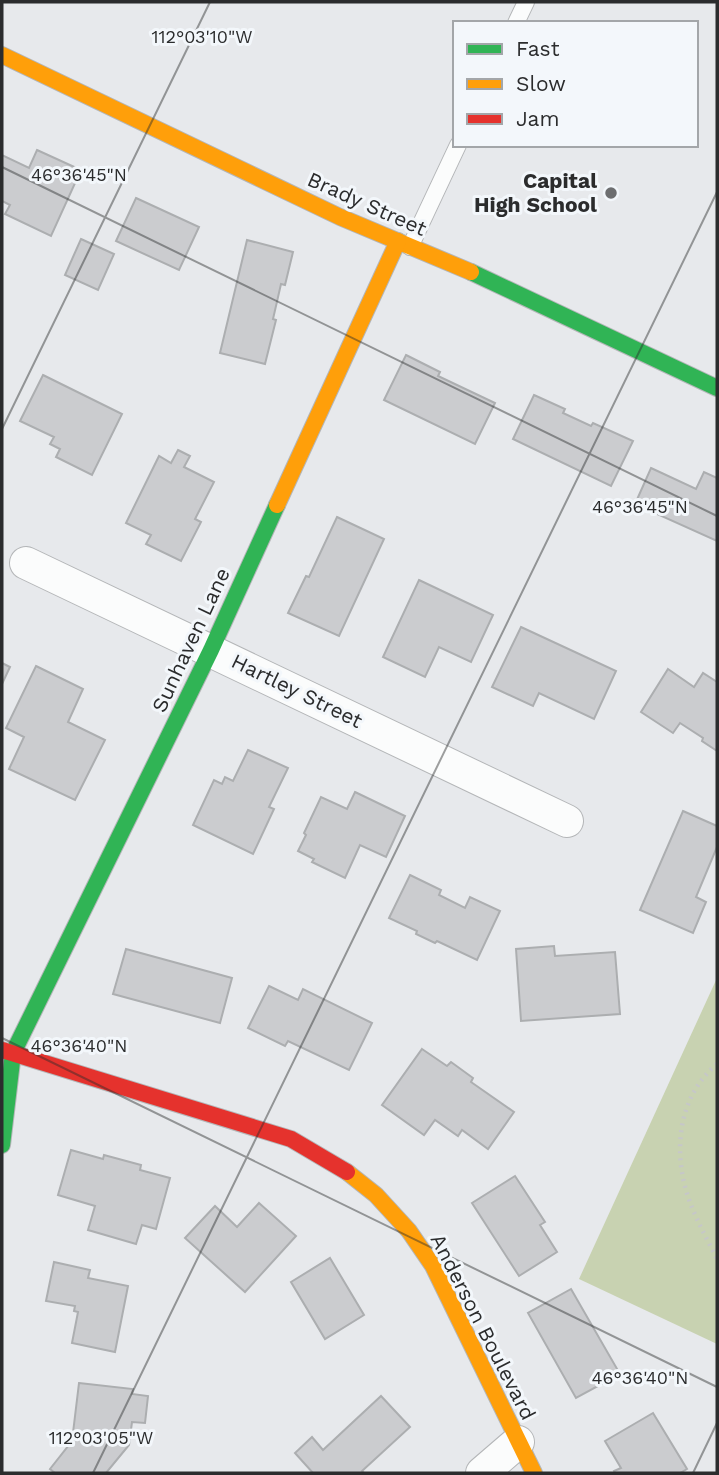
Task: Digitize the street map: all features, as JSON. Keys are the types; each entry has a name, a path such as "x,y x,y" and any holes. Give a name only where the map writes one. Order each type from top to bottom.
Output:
{"street":[{"name":"Brady Street","path":"2,55 340,217 482,277 717,388"},
{"name":"Sunhaven Lane","path":"2,1145 7,1051 211,650 404,244"},
{"name":"Hartley Street","path":"26,563 567,821"},
{"name":"Anderson Boulevard","path":"7,1051 291,1139 338,1165 376,1195 409,1231 433,1266 534,1473"},
{"path":"482,1473 519,1441"}],"lane":[{"path":"517,21 526,2"},
{"path":"404,244 457,147"}],"path":[{"path":"717,1064 691,1096 682,1119 679,1140 682,1172 690,1203 717,1259"}],"green space":[{"path":"717,978 717,1344 579,1279"}],"building":[{"path":"37,150 81,170 51,236 5,214 10,205 2,201 2,155 29,168"},
{"path":"136,198 199,227 179,270 116,241"},
{"path":"81,239 114,254 98,290 65,275"},
{"path":"247,240 293,252 285,285 281,284 273,319 276,320 265,364 220,353"},
{"path":"406,355 440,372 438,376 495,403 475,444 384,400"},
{"path":"43,375 122,414 92,475 56,457 60,449 50,444 54,437 20,421"},
{"path":"534,395 565,409 563,413 633,441 611,486 513,439"},
{"path":"178,450 190,456 184,467 214,482 195,519 201,522 181,561 146,544 151,535 126,523 159,456 171,463"},
{"path":"651,468 696,489 704,472 717,478 717,541 635,504"},
{"path":"337,517 384,539 339,636 288,613 306,576 309,577"},
{"path":"419,580 493,615 471,662 439,647 425,677 383,657"},
{"path":"521,627 616,671 594,719 539,693 533,706 492,687"},
{"path":"2,663 10,667 2,684"},
{"path":"36,666 83,689 68,722 105,740 75,800 9,769 24,737 6,728"},
{"path":"668,669 694,687 703,673 717,682 717,751 680,723 673,733 641,712"},
{"path":"248,750 288,768 269,807 274,809 253,854 193,825 214,780 222,784 225,777 233,781"},
{"path":"355,792 405,816 386,857 360,845 345,878 312,862 314,859 298,851 321,797 347,809"},
{"path":"683,811 717,826 717,847 696,897 706,902 693,933 640,910"},
{"path":"410,875 441,890 439,895 465,908 470,897 500,911 477,960 416,934 417,931 389,918"},
{"path":"554,946 555,956 615,952 620,1014 521,1021 516,949"},
{"path":"126,949 232,978 220,1023 113,994"},
{"path":"269,986 298,1000 303,989 372,1023 349,1070 288,1041 285,1046 248,1028"},
{"path":"422,1049 447,1066 451,1062 473,1078 471,1082 514,1112 488,1149 462,1130 458,1136 435,1120 424,1135 382,1105"},
{"path":"71,1150 141,1165 140,1170 170,1178 156,1229 142,1225 136,1244 88,1230 95,1206 58,1195"},
{"path":"515,1176 545,1222 540,1225 557,1252 519,1276 472,1203"},
{"path":"259,1203 296,1236 245,1292 185,1238 215,1206 237,1227"},
{"path":"330,1258 364,1315 325,1339 291,1282"},
{"path":"54,1262 90,1270 88,1278 128,1286 115,1352 72,1343 78,1312 74,1311 75,1306 46,1301"},
{"path":"571,1289 620,1374 576,1398 528,1313"},
{"path":"79,1383 133,1389 132,1394 148,1396 145,1423 132,1422 129,1445 106,1473 55,1473 50,1469 72,1441"},
{"path":"381,1396 410,1427 362,1471 364,1473 313,1473 295,1453 312,1437 323,1450"},
{"path":"653,1413 687,1469 680,1473 615,1473 614,1471 621,1468 605,1441"}],"traffic: fast":[{"path":"471,272 717,388"},
{"path":"2,1145 13,1053 211,650 277,505"}],"traffic: slow":[{"path":"2,55 340,217 471,272"},
{"path":"277,505 398,241"},
{"path":"347,1172 376,1195 409,1231 433,1266 534,1473"}],"traffic: jam":[{"path":"2,1050 291,1139 347,1172"}],"place":[{"name":"Capital High School","path":"611,193"}]}
